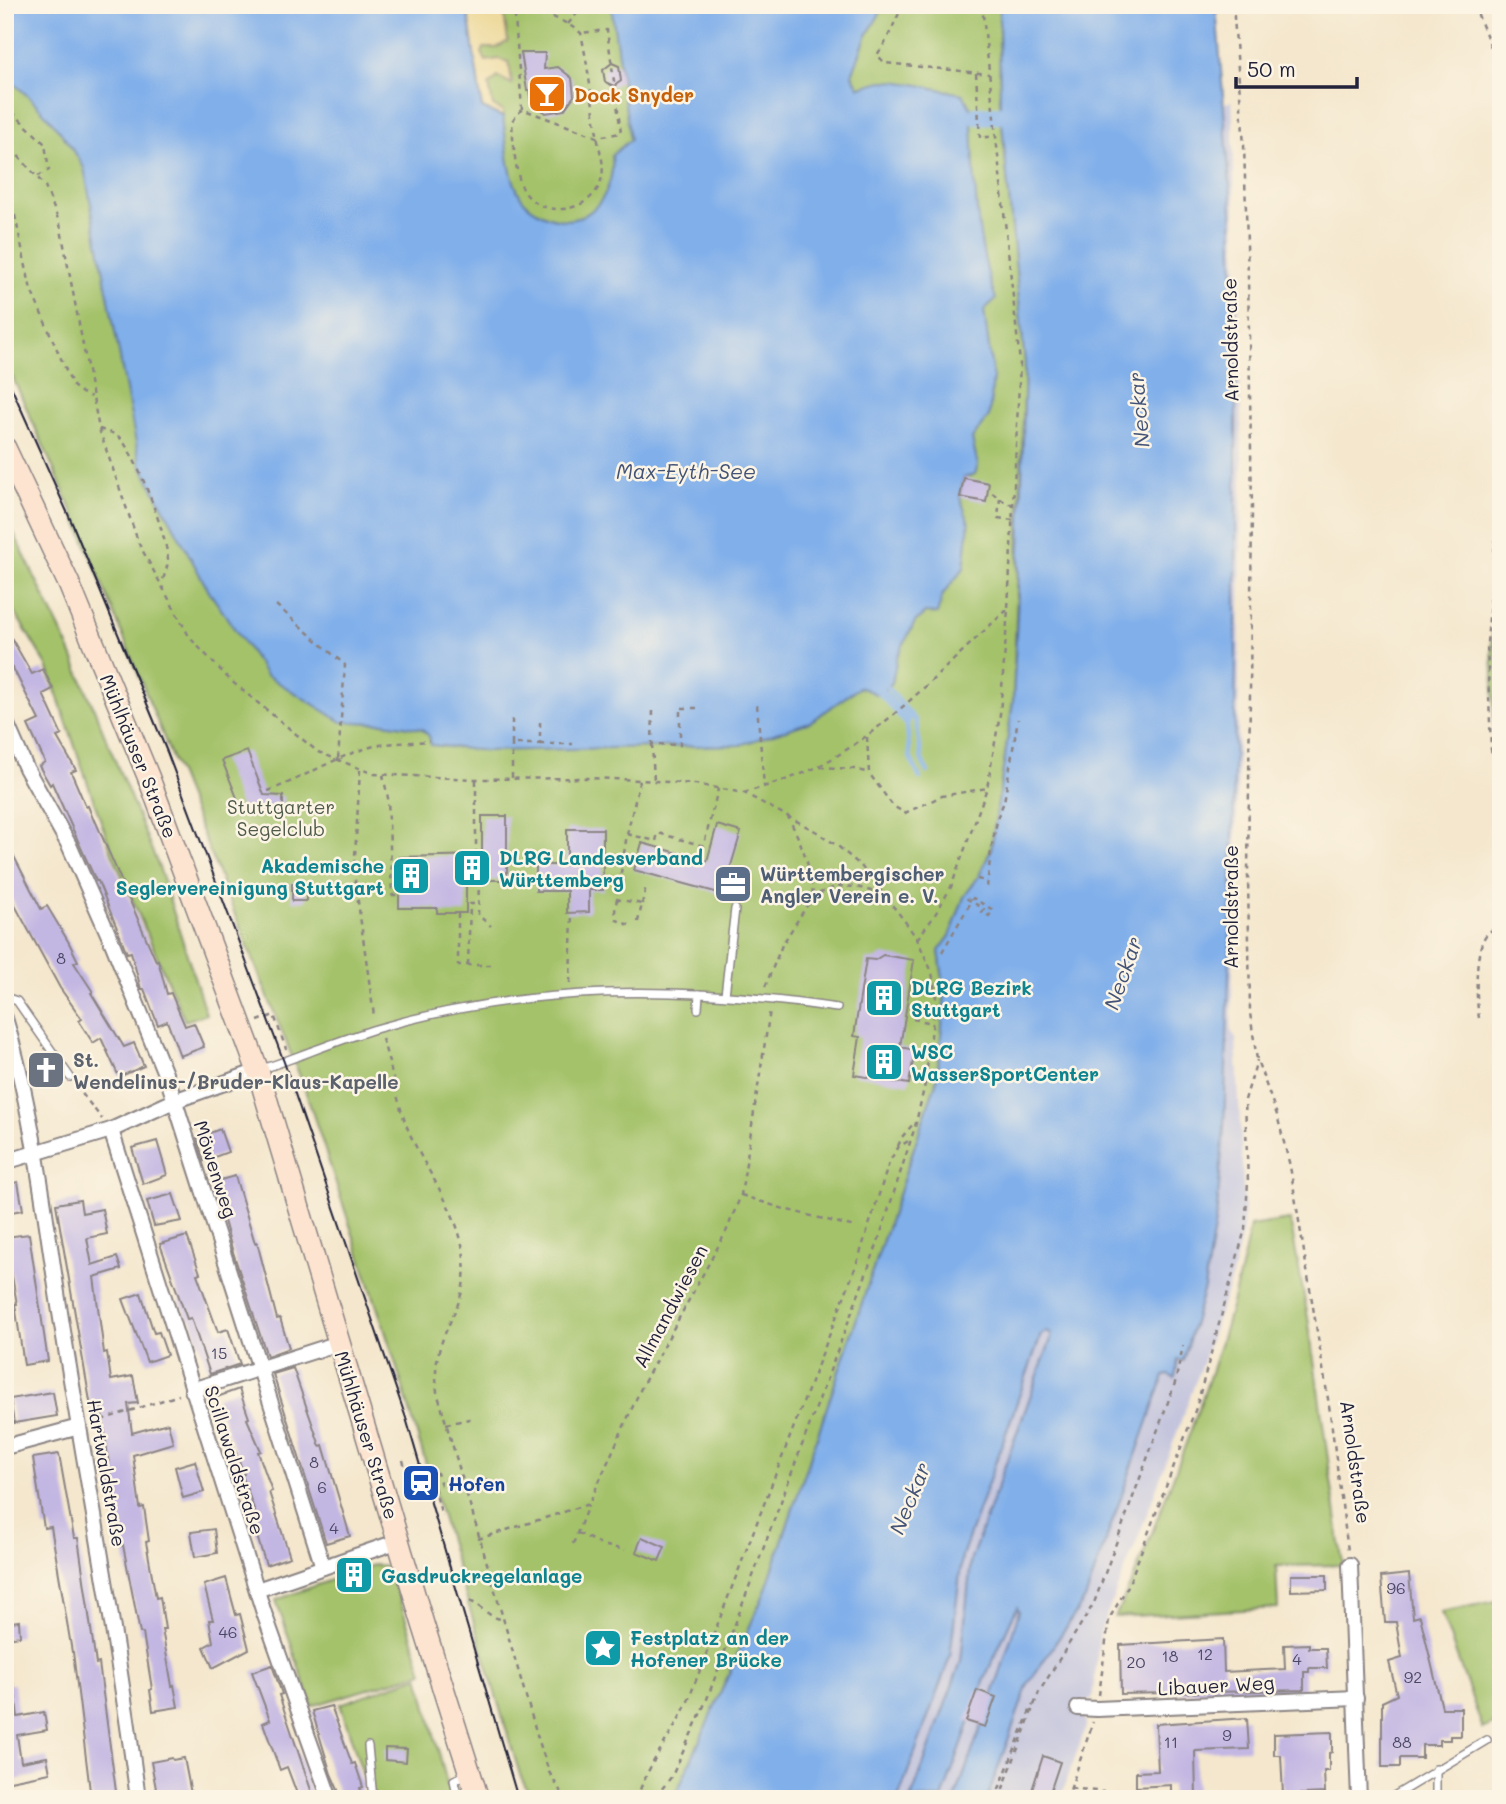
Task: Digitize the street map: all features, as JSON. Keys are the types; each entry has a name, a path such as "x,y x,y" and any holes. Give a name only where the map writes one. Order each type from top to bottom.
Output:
{"main road":[{"name":"Mühlhäuser Straße","path":"5,448 69,584 148,776 258,1071 478,1799"}],"street":[{"name":"Möwenweg","path":"5,720 26,768 69,845 97,908 174,1101 323,1567"},
{"name":"Hartwaldstraße","path":"5,1018 36,1153 110,1604 138,1799"},
{"path":"5,1163 111,1130 174,1101 258,1071"},
{"name":"Scillawaldstraße","path":"111,1130 257,1590 330,1799"},
{"path":"192,1390 339,1343"},
{"path":"5,1447 79,1427"},
{"path":"257,1590 399,1541"},
{"path":"1350,1564 1359,1799"},
{"name":"Libauer Weg","path":"1078,1708 1356,1698"}],"lane":[{"path":"725,995 735,909"},
{"path":"258,1071 377,1028 512,1000 570,993 651,990 762,998 836,1008"},
{"path":"698,1009 699,994"},
{"path":"5,997 17,1001 69,1077"},
{"path":"1389,1799 1488,1740"},
{"path":"368,1746 373,1799"},
{"path":"1436,1769 1436,1799"},
{"path":"458,1799 454,1780 470,1773"}],"path":[{"path":"514,5 522,109 512,121 520,181 526,194 536,203 561,210 587,201 597,190 602,177 603,161 581,33"},
{"path":"522,109 597,137 621,133 607,30 581,33 527,5"},
{"path":"568,24 584,5"},
{"path":"903,5 877,55 885,63 990,74"},
{"path":"917,939 951,887 987,788 1000,714 1008,609 1020,363 982,5"},
{"name":"Arnoldstraße","path":"1233,5 1244,145 1252,509 1248,874 1250,1013 1257,1060 1277,1115 1290,1166 1329,1405 1350,1564"},
{"path":"1474,5 1501,72"},
{"path":"976,73 980,138 995,136"},
{"path":"5,105 45,144 49,170 37,177"},
{"path":"5,141 45,186 60,224 91,397 99,429 139,544 190,638 230,680 318,752 360,770 383,775 477,779 640,780 744,793 817,767 867,737 897,713 1008,609"},
{"path":"5,198 14,211 31,290 73,386 91,397"},
{"path":"99,429 119,436 151,501 165,537 168,563 161,584"},
{"path":"992,493 1008,504 1014,504"},
{"path":"1000,498 998,518 1014,520"},
{"path":"1501,529 1494,542 1487,643 1491,750 1501,785"},
{"path":"276,605 345,665 338,760"},
{"path":"757,705 764,786"},
{"path":"652,744 680,745 680,708 700,709"},
{"path":"653,711 654,781"},
{"path":"512,719 512,778"},
{"path":"540,719 540,744"},
{"path":"987,887 991,850 998,816 1004,802 1018,719"},
{"path":"867,737 869,773 893,806 905,814 942,796 987,788"},
{"path":"268,791 366,747 429,741"},
{"path":"512,744 573,744"},
{"path":"817,767 854,769 869,773"},
{"path":"360,770 354,873 372,1007 406,1124 422,1162 451,1212 464,1257 464,1285 460,1302 443,1341 435,1370 437,1392 501,1619 549,1772 565,1799"},
{"path":"383,775 388,798 391,895 398,895"},
{"path":"476,855 477,779"},
{"path":"629,925 617,919 616,899 626,834 640,780"},
{"path":"700,860 718,789"},
{"path":"654,1799 672,1776 707,1699 860,1293 916,1121 928,1068 936,998 932,972 917,939 860,866 839,847 787,815 753,800 744,793"},
{"path":"787,815 805,850 813,897"},
{"path":"626,834 656,841 658,833 704,846"},
{"path":"977,879 988,881"},
{"path":"478,880 478,915 491,926"},
{"path":"637,926 646,886"},
{"path":"762,998 782,945 813,897 836,886 857,887 885,895"},
{"path":"942,952 971,902 973,898 993,910 989,916 982,912 984,909 971,902 964,897"},
{"path":"616,899 642,904"},
{"path":"468,965 470,904 478,904"},
{"path":"570,993 572,912"},
{"path":"458,914 458,965 491,965"},
{"path":"1479,1018 1476,997 1481,942 1490,931 1501,930"},
{"name":"Allmandwiesen","path":"572,1545 642,1386 726,1231 741,1195 771,1000"},
{"path":"245,1036 257,1033 253,1022 274,1015 289,1060"},
{"path":"913,1019 933,1023"},
{"path":"1067,1799 1097,1709 1109,1619 1128,1586 1196,1408 1245,1228 1248,1182 1245,1100 1257,1060"},
{"path":"69,1077 111,1130"},
{"path":"637,1799 644,1776 677,1726 688,1701 856,1266 889,1163 902,1136 916,1121"},
{"path":"897,1148 911,1139"},
{"path":"741,1195 855,1227"},
{"path":"997,1799 1047,1677 1094,1604 1175,1383 1183,1346"},
{"path":"79,1427 192,1390"},
{"path":"446,1424 474,1418"},
{"path":"387,1499 401,1495 414,1497 403,1461"},
{"path":"442,1516 431,1474 437,1473 441,1485 461,1480"},
{"path":"464,1488 491,1479"},
{"path":"410,1487 434,1487"},
{"path":"478,1539 589,1504"},
{"path":"578,1533 602,1545 625,1550"},
{"path":"470,1601 480,1605 495,1618 501,1619"},
{"path":"1071,1788 1160,1799"}],"shaded area":[{"path":"1232,101 1242,462 1231,1031 1236,1038 1243,1230 1232,1276 1198,1375 1100,1633 1092,1699 1078,1702 1079,1715 1086,1720 1086,1727 1060,1799 898,1799 950,1657 962,1556 1041,1335 1147,129"}],"green space":[{"path":"5,5 999,5 1000,103 1025,363 1013,702 991,850 979,876 964,897 950,936 939,951 945,993 937,1079 765,1592 674,1799 532,1799 520,1775 393,1355 303,1084 76,519 5,360"},
{"path":"5,515 70,650 160,870 206,1014 185,1021 112,853 47,666 5,596"},
{"path":"1501,542 1501,768 1495,750 1492,643"},
{"path":"1290,1220 1308,1318 1343,1565 1276,1566 1278,1608 1115,1617 1186,1445 1227,1321 1250,1226"},
{"path":"375,1564 390,1569 423,1672 312,1706 276,1600 342,1576 346,1583 365,1576 363,1569"},
{"path":"1501,1600 1501,1720 1483,1729 1441,1612"},
{"path":"419,1676 451,1799 371,1799 340,1704"}],"sand":[{"path":"478,5 479,13 487,16 504,14 508,41 496,48 484,48 482,53 486,61 499,59 509,62 512,84 498,77 489,85 493,106 503,111 503,117 482,108 468,12"}],"water":[{"name":"Max-Eyth-See","path":"5,5 478,5 468,12 482,108 503,117 508,158 516,188 530,207 542,214 558,219 572,219 595,208 609,184 612,155 630,140 611,5 885,5 866,37 852,75 859,87 881,81 895,81 963,94 971,109 975,108 976,122 972,123 977,212 984,256 996,299 984,310 993,378 989,416 972,439 978,465 975,474 964,478 960,497 969,523 964,568 943,594 937,614 925,613 915,622 897,657 892,683 878,695 860,687 810,722 740,745 486,751 431,745 429,736 422,729 384,723 342,722 266,675 208,590 140,464 84,168 49,118 5,76"},
{"name":"Neckar","path":"999,5 1216,5 1232,211 1236,377 1236,657 1224,1128 1217,1210 1204,1288 1183,1361 1178,1360 1175,1378 1164,1376 1085,1599 1028,1684 987,1799 955,1799 1000,1674 1019,1611 1017,1607 988,1671 942,1799 911,1799 961,1661 971,1559 1051,1339 1051,1334 1046,1332 1041,1335 962,1556 950,1657 898,1799 674,1799 765,1592 937,1079 945,993 939,951 950,936 964,897 979,876 991,850 1013,702 1025,363 1000,103"}],"building":[{"path":"521,53 545,53 544,69 558,67 572,78 574,96 564,110 546,113 531,102"},
{"path":"612,63 619,66 621,81 614,86 605,82 603,70"},
{"path":"964,478 989,483 986,502 960,497"},
{"path":"5,627 32,674 43,669 53,689 43,694 62,735 57,737 76,770 71,772 86,807 88,806 95,820 156,961 158,960 167,994 171,993 185,1026 194,1023 204,1047 180,1056 167,1021 158,1025 144,989 141,989 131,952 127,953 98,881 52,783 50,785 39,766 45,762 28,725 39,720 12,666 5,670"},
{"name":"Stuttgarter Segelclub","path":"247,751 264,795 283,796 283,812 243,813 222,760"},
{"name":"DLRG Landesverband Württemberg","path":"482,816 507,816 507,880 466,880 466,913 437,913 437,908 399,908 399,857 482,855"},
{"path":"717,825 741,832 730,869 748,874 741,899 634,870 642,843 707,861"},
{"path":"567,829 603,829 603,890 589,890 589,912 567,913 567,891 536,891 536,865 567,865"},
{"path":"5,839 41,909 47,906 68,941 78,961 74,963 124,1047 134,1043 144,1066 119,1077 101,1038 93,1043 79,1021 82,1019 60,988 5,887"},
{"path":"292,883 306,883 306,901 292,901"},
{"name":"DLRG Bezirk Stuttgart","path":"883,955 914,960 900,1047 915,1050 909,1084 854,1075 860,1037 854,1036 866,959 875,960"},
{"name":"St. Wendelinus-/Bruder-Klaus-Kapelle","path":"51,1061 55,1076 41,1079 37,1065"},
{"path":"220,1129 228,1152 204,1161 197,1138"},
{"path":"157,1141 167,1175 143,1184 132,1148"},
{"path":"235,1176 255,1243 257,1242 277,1319 280,1318 289,1348 267,1356 213,1182"},
{"path":"18,1182 23,1210 5,1213 5,1185"},
{"path":"173,1194 182,1221 154,1226 147,1201"},
{"path":"80,1200 82,1213 102,1209 107,1234 87,1238 92,1265 117,1257 121,1269 94,1277 104,1353 107,1352 111,1380 133,1376 138,1403 128,1404 132,1433 168,1423 173,1443 133,1455 140,1508 144,1507 149,1541 146,1542 156,1598 160,1597 165,1629 162,1629 178,1707 153,1711 143,1633 140,1633 123,1545 120,1546 101,1405 91,1407 56,1204"},
{"path":"29,1234 48,1361 24,1365 5,1237"},
{"path":"187,1236 200,1273 197,1274 218,1332 228,1329 240,1364 210,1374 191,1318 187,1319 160,1244"},
{"path":"141,1293 154,1333 159,1332 167,1355 147,1362 123,1299"},
{"path":"293,1368 320,1446 323,1445 350,1536 326,1543 273,1374"},
{"path":"239,1389 249,1418 247,1419 261,1451 258,1452 290,1557 266,1565 251,1517 256,1515 242,1475 244,1474 217,1402 217,1397"},
{"path":"53,1392 57,1416 14,1423 10,1399"},
{"path":"59,1454 74,1538 78,1538 96,1664 99,1663 117,1799 91,1799 73,1652 51,1527 44,1528 33,1458"},
{"path":"195,1461 204,1492 183,1498 175,1467"},
{"path":"214,1529 217,1553 195,1557 191,1532"},
{"path":"642,1537 665,1547 659,1561 636,1552"},
{"path":"1409,1574 1413,1618 1420,1616 1442,1708 1461,1708 1461,1736 1439,1740 1439,1745 1422,1745 1422,1758 1400,1758 1400,1767 1382,1767 1382,1702 1397,1695 1389,1662 1402,1658 1396,1622 1385,1622 1381,1577"},
{"path":"1291,1575 1327,1575 1327,1590 1291,1591"},
{"path":"226,1578 236,1615 240,1614 249,1649 213,1668 204,1647 213,1642 209,1620 213,1620 204,1585"},
{"path":"19,1621 20,1636 7,1638 5,1623"},
{"path":"1223,1639 1224,1672 1285,1669 1284,1645 1309,1644 1309,1648 1326,1648 1327,1668 1309,1668 1309,1672 1304,1672 1304,1690 1121,1694 1120,1645"},
{"path":"272,1665 282,1694 279,1695 314,1799 299,1799 287,1767 280,1770 263,1723 270,1720 252,1672"},
{"path":"14,1684 18,1717 44,1712 47,1730 17,1735 21,1762 47,1757 50,1773 5,1782 5,1685"},
{"path":"977,1690 996,1697 985,1727 966,1721"},
{"path":"331,1706 352,1764 355,1763 364,1799 342,1799 331,1774 312,1711"},
{"path":"1247,1718 1249,1749 1195,1751 1196,1799 1171,1799 1171,1785 1136,1787 1136,1772 1158,1771 1156,1724"},
{"path":"1332,1732 1329,1771 1324,1771 1325,1793 1283,1795 1281,1755 1274,1755 1274,1734"},
{"path":"385,1748 407,1749 406,1762 385,1760"},
{"path":"1043,1756 1060,1762 1049,1795 1032,1790"},
{"path":"184,1758 192,1799 158,1799 151,1762"}],"waterway":[{"path":"976,116 1001,115"},
{"path":"887,687 916,721 922,761 928,772"},
{"path":"883,691 909,720 907,724"},
{"path":"880,694 907,725 910,757 920,778"}],"tram line":[{"path":"5,373 72,523 167,752 284,1062 406,1418 518,1799"}],"place":[{"name":"Dock Snyder","path":"547,94"},
{"name":"DLRG Landesverband Württemberg","path":"472,868"},
{"name":"Akademische Seglervereinigung Stuttgart","path":"411,876"},
{"name":"Württembergischer Angler Verein e. V.","path":"733,884"},
{"name":"DLRG Bezirk Stuttgart","path":"884,998"},
{"name":"WSC WasserSportCenter","path":"884,1062"},
{"name":"St. Wendelinus-/Bruder-Klaus-Kapelle","path":"46,1070"},
{"name":"Hofen","path":"421,1483"},
{"name":"Gasdruckregelanlage","path":"354,1575"},
{"name":"Festplatz an der Hofener Brücke","path":"603,1648"}]}
